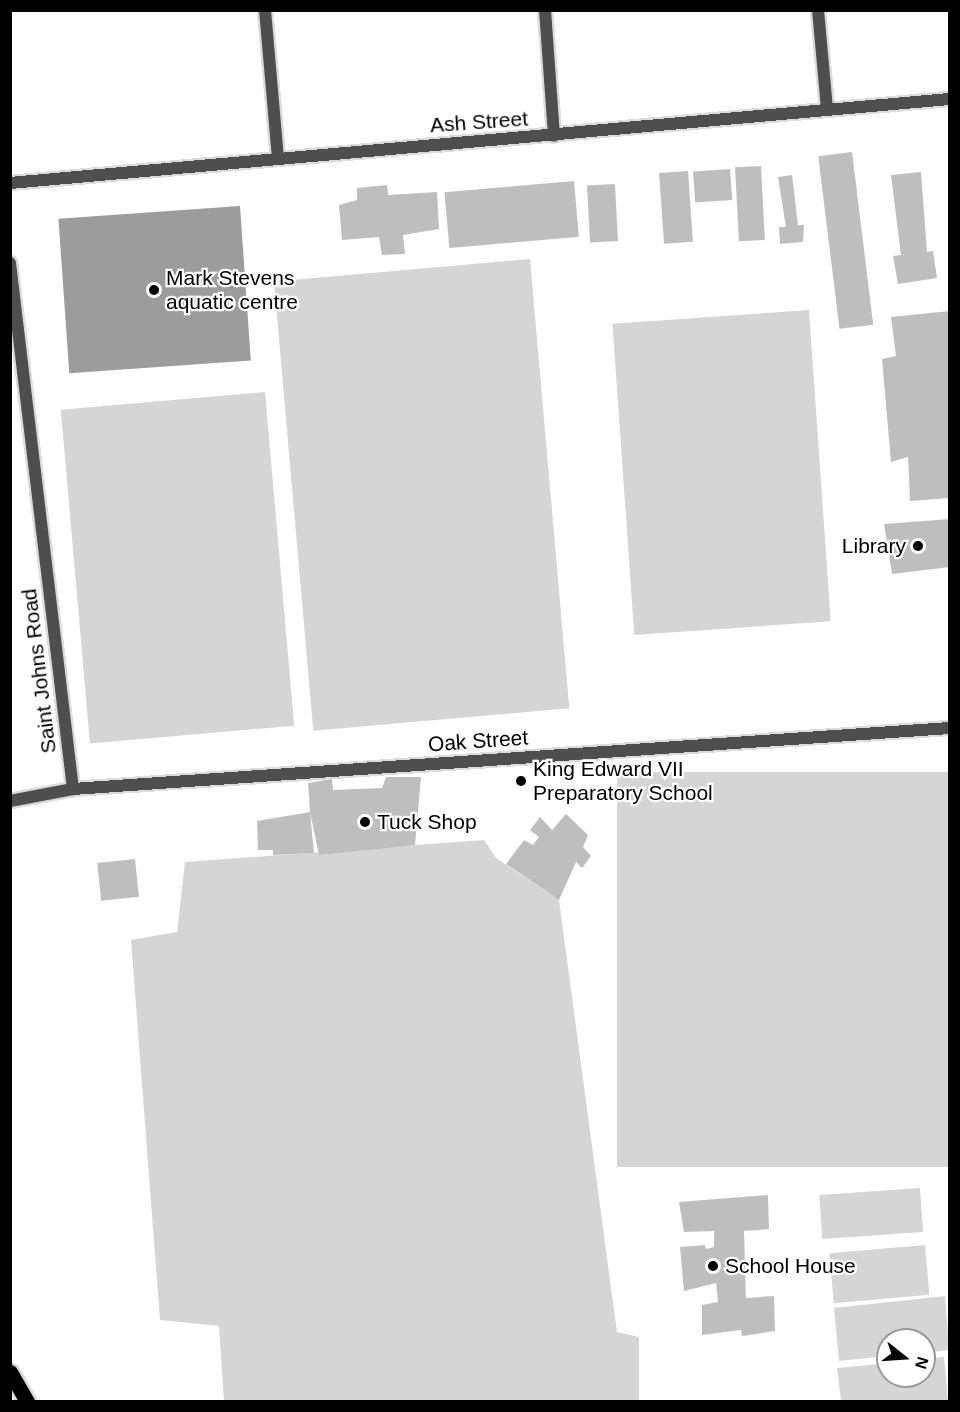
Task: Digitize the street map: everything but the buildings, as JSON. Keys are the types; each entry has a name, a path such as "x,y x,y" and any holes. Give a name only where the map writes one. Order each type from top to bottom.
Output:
{"main road":[{"path":"10,1372 27,1401"}],"street":[{"path":"265,10 278,158"},
{"path":"545,10 554,136"},
{"path":"818,10 827,108"},
{"name":"Ash Street","path":"10,183 278,158 554,136 827,108 950,99"},
{"name":"Saint Johns Road","path":"10,263 73,789"},
{"name":"Oak Street","path":"10,801 73,789 950,728"}],"shaded area":[{"name":"Mark Stevens aquatic centre","path":"240,206 251,361 69,373 58,219"},
{"path":"530,259 569,708 313,731 274,281"},
{"path":"809,310 831,621 634,635 612,324"},
{"path":"265,392 294,726 90,744 61,410"},
{"path":"617,772 949,772 949,1167 617,1167"},
{"path":"484,840 496,858 559,900 617,1332 639,1337 639,1401 224,1401 219,1326 160,1320 131,940 177,932 185,862"},
{"path":"920,1188 923,1232 822,1239 819,1195"},
{"path":"925,1245 929,1295 834,1303 829,1253"},
{"path":"945,1296 949,1350 936,1352 936,1328 876,1328 876,1357 839,1361 834,1308"},
{"path":"944,1357 948,1401 841,1401 837,1368 876,1364 876,1388 936,1388 936,1358"}],"place":[{"name":"Mark Stevens aquatic centre","path":"154,290"},
{"name":"Library","path":"918,546"},
{"name":"King Edward VII Preparatory School","path":"521,781"},
{"name":"Tuck Shop","path":"365,822"},
{"name":"School House","path":"713,1266"}]}
